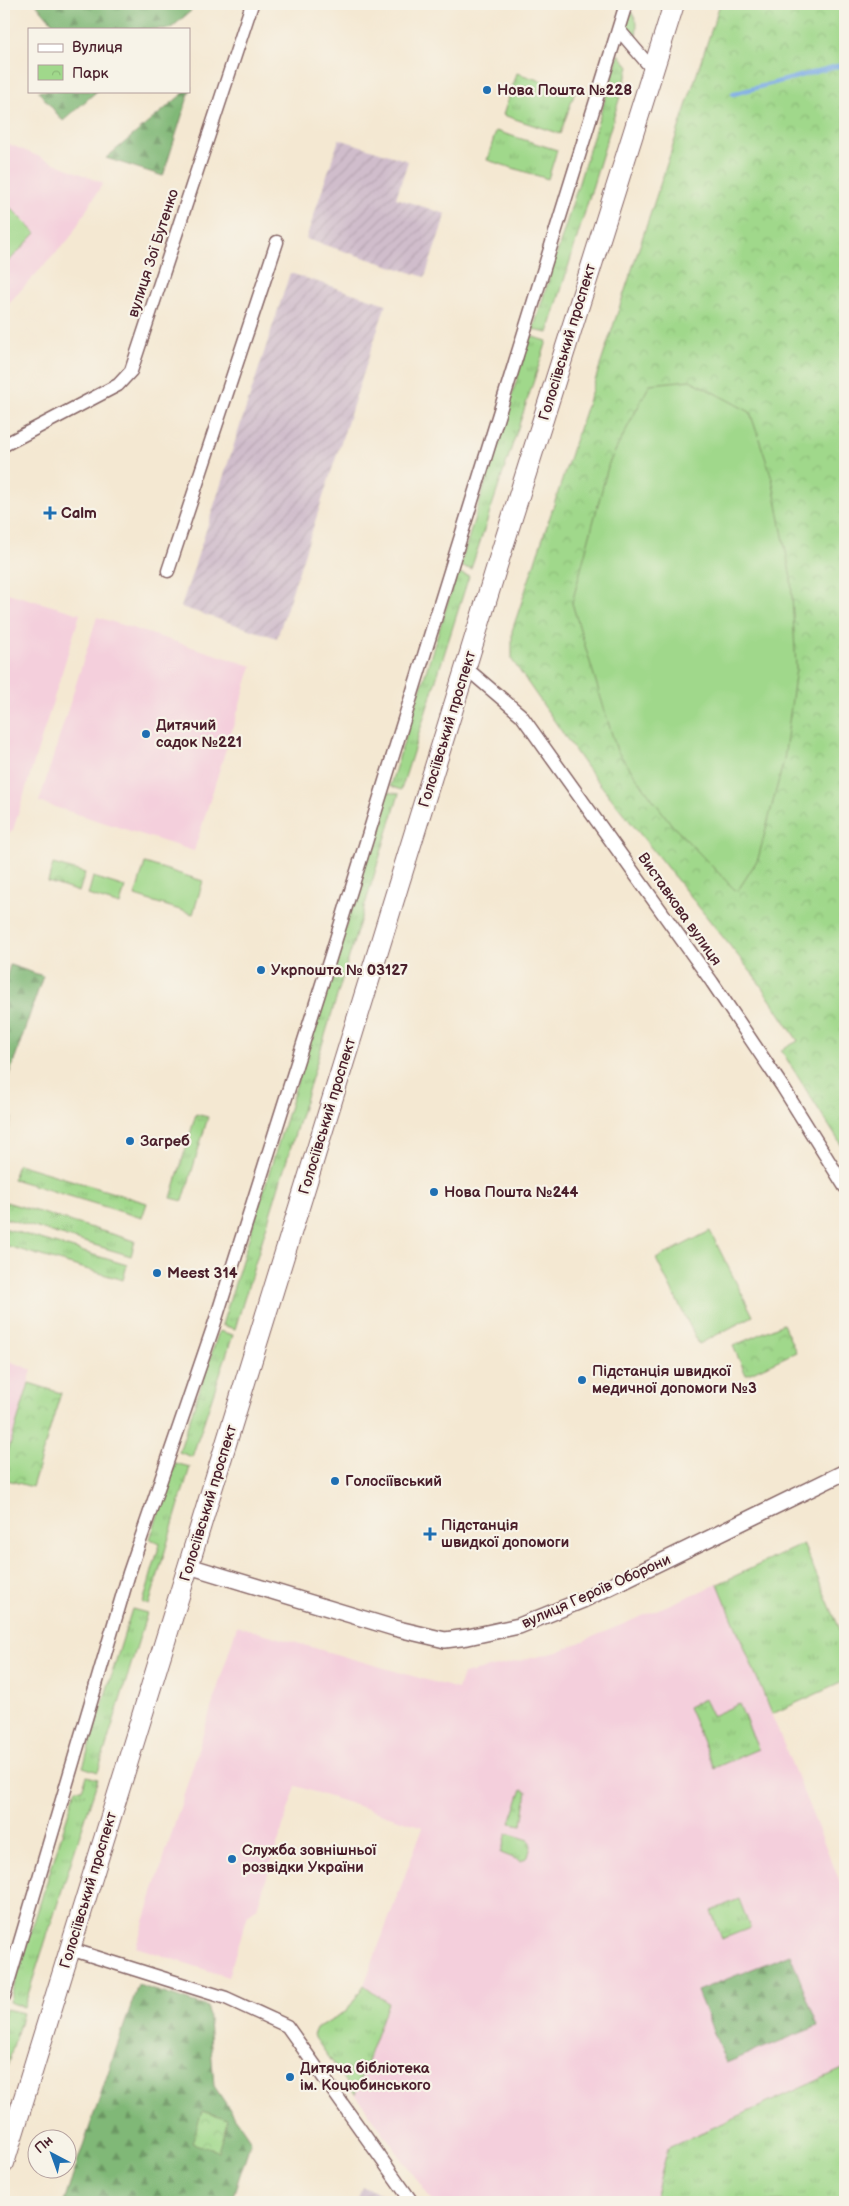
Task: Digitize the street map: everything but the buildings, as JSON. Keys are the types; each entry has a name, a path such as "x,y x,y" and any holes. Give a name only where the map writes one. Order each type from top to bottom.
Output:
{"highway":[{"name":"Голосіївський проспект","path":"4,2163 466,668 674,4"}],"street":[{"name":"вулиця Зої Бутенко","path":"4,445 118,385 131,371 252,4"},
{"path":"4,1996 130,1573 214,1324 327,968 626,4"},
{"path":"619,30 653,70"},
{"path":"168,571 277,242"},
{"name":"Виставкова вулиця","path":"466,668 521,715 712,982 782,1086 845,1187"},
{"name":"вулиця Героїв Оборони","path":"189,1566 394,1628 444,1640 468,1637 519,1626 583,1600 845,1472"},
{"path":"70,1949 226,1998 287,2026 412,2202"}],"shaded area":[{"path":"339,139 408,161 396,198 446,214 425,277 306,239"},
{"path":"4,142 103,183 69,239 4,308"},
{"path":"290,273 386,304 277,638 181,607"},
{"path":"4,592 80,614 13,830 4,837"},
{"name":"Дитячий садок №221","path":"97,617 252,666 194,851 39,802"},
{"path":"4,1359 32,1370 4,1465"},
{"path":"718,1584 845,1894 845,2202 433,2202 313,2035 316,2028 347,2011 364,1985 423,1827 296,1786 257,1908 248,1915 228,1977 136,1947 237,1626 458,1689 463,1674 557,1652"},
{"path":"362,2187 383,2194 389,2202 357,2202"}],"green space":[{"path":"36,4 199,4 171,28 57,28"},
{"path":"720,4 845,4 845,1151 781,1050 798,1041 755,977 587,768 512,660 512,631"},
{"path":"631,11 637,23 636,45 624,31"},
{"path":"619,54 629,67 548,333 533,330"},
{"path":"517,73 575,92 560,134 503,115"},
{"path":"39,92 96,92 63,121"},
{"path":"185,92 189,92 163,176 106,158"},
{"path":"496,131 557,150 548,179 487,160"},
{"path":"4,201 36,233 9,261 4,256"},
{"path":"530,336 547,341 471,569 460,566"},
{"path":"690,380 750,412 772,478 791,578 796,668 784,760 758,859 737,892 672,825 617,751 572,603 609,463 650,384"},
{"path":"457,573 469,576 401,790 390,786"},
{"path":"387,792 399,794 235,1329 222,1325"},
{"path":"145,863 203,881 193,914 135,896"},
{"path":"53,864 85,873 79,892 48,882"},
{"path":"93,877 125,887 120,905 88,895"},
{"path":"10,965 43,976 4,1090 4,985"},
{"path":"4,1110 12,1118 4,1143"},
{"path":"196,1114 208,1117 183,1201 171,1198"},
{"path":"18,1164 147,1203 142,1218 13,1179"},
{"path":"6,1202 135,1241 131,1256 4,1218"},
{"path":"4,1228 127,1265 123,1280 4,1245"},
{"path":"710,1231 753,1316 699,1344 656,1259"},
{"path":"783,1324 796,1352 746,1375 733,1346"},
{"path":"219,1331 233,1335 192,1457 179,1452"},
{"path":"29,1383 61,1393 32,1487 4,1479 4,1465"},
{"path":"175,1463 190,1467 149,1605 143,1603 160,1543 150,1539"},
{"path":"803,1544 845,1641 845,1681 772,1714 718,1584"},
{"path":"132,1609 147,1613 98,1772 83,1767"},
{"path":"704,1699 712,1716 739,1704 758,1749 714,1768 688,1707"},
{"path":"87,1776 98,1779 24,2007 9,2002 76,1789 82,1789"},
{"path":"522,1789 527,1791 522,1825 510,1823"},
{"path":"507,1833 529,1840 531,1846 528,1857 521,1861 501,1853"},
{"path":"739,1899 750,1928 722,1939 711,1911"},
{"path":"790,1954 818,2026 726,2063 697,1991"},
{"path":"138,1985 208,2007 214,2086 251,2141 231,2202 64,2202 72,2178 78,2178 78,2161"},
{"path":"364,1985 388,2003 355,2094 313,2035 316,2028 347,2011"},
{"path":"6,2009 23,2013 4,2077 4,2018"},
{"path":"845,2068 845,2195 843,2202 654,2202 668,2148"},
{"path":"202,2111 228,2119 218,2151 192,2143"}],"waterway":[{"path":"733,94 845,64"}],"place":[{"name":"Нова Пошта №228","path":"487,90"},
{"name":"Calm","path":"50,513"},
{"name":"Дитячий садок №221","path":"146,734"},
{"name":"Укрпошта № 03127","path":"261,970"},
{"name":"Загреб","path":"130,1141"},
{"name":"Нова Пошта №244","path":"434,1192"},
{"name":"Meest 314","path":"157,1273"},
{"name":"Підстанція швидкої медичної допомоги №3","path":"582,1380"},
{"name":"Голосіївський","path":"335,1481"},
{"name":"Підстанція швидкої допомоги","path":"430,1534"},
{"name":"Служба зовнішньої розвідки України","path":"232,1859"},
{"name":"Дитяча бібліотека ім. Коцюбинського","path":"290,2077"}]}
